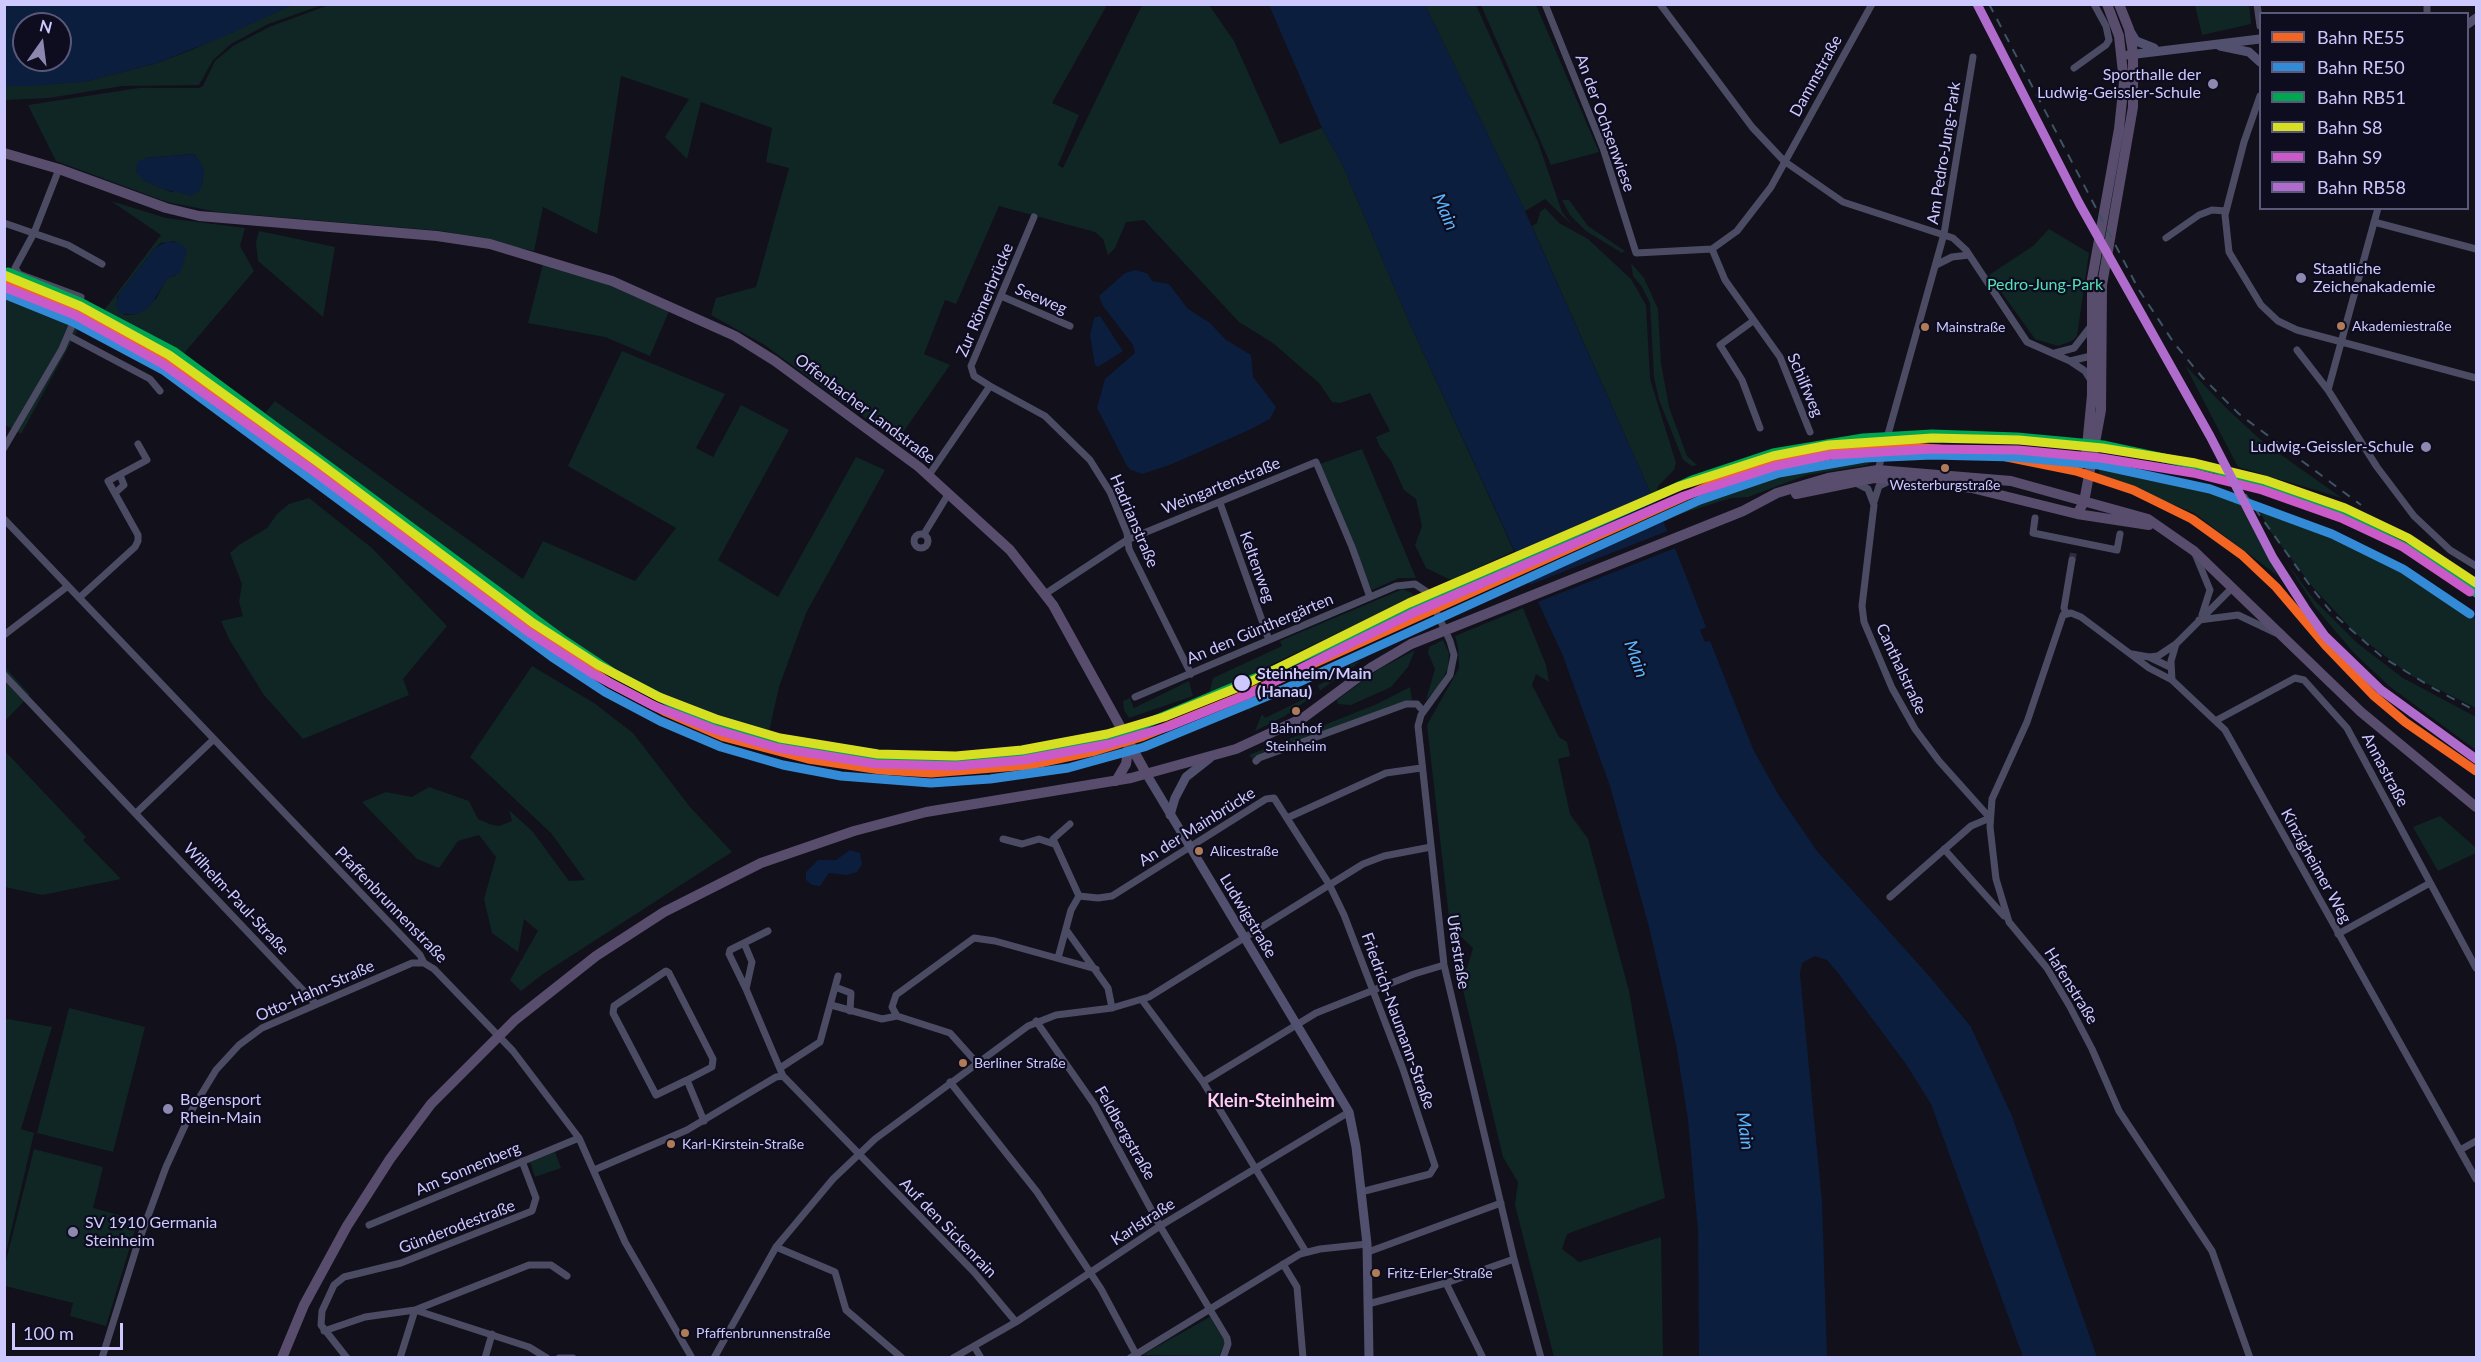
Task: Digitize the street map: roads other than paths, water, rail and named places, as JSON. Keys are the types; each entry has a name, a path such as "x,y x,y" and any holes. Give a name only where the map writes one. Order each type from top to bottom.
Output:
{"main road":[{"path":"2107,4 2128,55"},
{"path":"2119,4 2129,29 2141,44 2162,50"},
{"path":"2081,501 2091,417 2091,326 2110,200 2128,55 2129,29"},
{"path":"2128,55 2220,46 2259,39"},
{"path":"2220,46 2249,52 2259,61"},
{"path":"4,153 56,168"},
{"name":"Offenbacher Landstraße","path":"56,168 166,208 199,216 437,236 482,242 585,272 716,326 775,361 929,475 1010,550 1045,594 1081,654 1147,775"},
{"path":"2077,514 2102,394 2097,282"},
{"path":"1743,511 1778,493 1809,483 1876,474 2020,482 2081,501 2135,513 2194,551 2361,712 2476,807"},
{"path":"282,1358 318,1278 380,1175 431,1104 498,1035 596,956 642,925 684,901 761,863 854,831 926,812 1116,781 1210,758 1288,726 1389,656 1439,632 1743,511 1796,494 1876,474 1896,479 1980,490 2077,514 2120,519 2158,527"},
{"path":"1116,781 1126,764 1129,744"},
{"path":"1170,815 1175,798 1186,777 1210,758"},
{"name":"Ludwigstraße","path":"1147,775 1188,847 1349,1112 1368,1248 1368,1358"}],"street":[{"name":"An der Ochsenwiese","path":"1545,4 1604,148 1636,252 1712,249"},
{"path":"1660,4 1752,127 1784,160 1843,202 1944,234 1876,474"},
{"name":"Dammstraße","path":"1712,249 1720,246 1737,231 1771,187 1872,4"},
{"path":"2074,68 2109,40 2106,26 2094,4"},
{"name":"Am Pedro-Jung-Park","path":"1973,57 1944,234 1958,242 1969,255 2025,340 2070,361 2085,371 2092,383"},
{"path":"2259,99 2244,142 2226,211 2225,230 2229,252 2242,278 2270,315 2297,330 2476,378"},
{"path":"56,168 34,233 16,266 16,273 81,297"},
{"path":"2166,238 2199,214 2212,210 2226,211"},
{"path":"2328,390 2377,210"},
{"name":"Zur Römerbrücke","path":"990,386 974,376 971,369 1034,217"},
{"path":"4,222 68,245 102,264"},
{"path":"2374,222 2476,249"},
{"name":"Schilfweg","path":"1712,249 1718,268 1780,357 1810,432"},
{"path":"1936,265 1952,257 1969,255"},
{"name":"Seeweg","path":"1001,296 1070,326"},
{"path":"4,448 69,336 74,321"},
{"path":"1754,321 1720,345 1742,380 1760,428"},
{"path":"2049,353 2059,353 2074,348 2091,326"},
{"path":"69,336 150,379 160,391"},
{"path":"2297,350 2328,390 2377,467 2414,516 2450,550 2476,566"},
{"path":"2070,361 2091,356"},
{"path":"929,475 990,386"},
{"name":"Hadrianstraße","path":"990,386 1041,413 1087,456 1110,492 1127,540 1191,674"},
{"path":"79,598 135,547 138,538 108,481 147,460 138,444"},
{"name":"Weingartenstraße","path":"1045,594 1127,540 1316,462 1352,547 1370,597"},
{"path":"115,493 124,485 120,475"},
{"name":"Canthalstraße","path":"1896,479 1879,486 1874,505 1862,606 1864,622 1892,688 1915,729 1939,761 1990,818"},
{"path":"1851,482 1868,489 1874,505"},
{"path":"924,534 949,493"},
{"name":"Keltenweg","path":"1220,503 1269,640"},
{"path":"2035,518 2033,532 2075,545 2117,549 2120,534"},
{"name":"Pfaffenbrunnenstraße","path":"4,519 420,955 424,963 434,969 498,1035 579,1138 625,1242 692,1358"},
{"path":"2194,551 2210,590 2207,605 2199,620"},
{"name":"Hafenstraße","path":"2072,561 2064,608 2066,614 2061,618 2027,722 1994,793 1990,818 1998,888 2009,922 2061,991 2092,1049 2122,1117 2212,1251 2250,1358"},
{"name":"Uferstraße","path":"1396,586 1409,583 1424,589 1453,648 1454,661 1450,675 1423,711 1418,726 1444,965 1514,1259 1541,1358"},
{"path":"4,635 68,586"},
{"name":"An den Günthergärten","path":"1135,697 1396,586"},
{"path":"2149,657 2163,654 2176,644 2231,589"},
{"path":"2066,614 2081,617 2172,680"},
{"path":"2199,620 2238,615 2279,634"},
{"path":"2172,680 2170,667 2176,644"},
{"path":"2130,653 2149,657 2170,667"},
{"name":"Wilhelm-Paul-Straße","path":"4,675 316,1004"},
{"name":"Annastraße","path":"2217,720 2295,678 2302,679 2347,728 2476,969"},
{"name":"Kinzigheimer Weg","path":"2172,680 2217,720 2476,1179"},
{"path":"1256,761 1406,704 1417,704 1423,711"},
{"path":"136,813 214,740"},
{"path":"1287,818 1386,773 1421,768"},
{"name":"An der Mainbrücke","path":"1079,896 1098,898 1112,896 1269,798 1274,798 1287,818"},
{"name":"Friedrich-Naumann-Straße","path":"1287,818 1329,884 1373,990 1435,1166 1430,1174 1361,1192"},
{"path":"1890,897 1971,826 1990,818"},
{"path":"1058,958 1071,910 1079,896 1054,844 1054,836 1070,824"},
{"path":"1003,839 1022,844 1039,839 1054,844"},
{"path":"714,1358 776,1247 819,1194 859,1154 950,1082 1036,1021 1063,1014 1112,1008 1142,1000 1329,884 1376,859 1431,847"},
{"path":"1944,849 2009,922"},
{"path":"2338,934 2430,883"},
{"path":"768,931 730,950 729,954 783,1076 859,1154"},
{"path":"1067,931 1108,988 1112,1008"},
{"path":"897,1016 892,1007 896,995 974,938 1096,969"},
{"path":"744,944 752,962 746,989"},
{"name":"Otto-Hahn-Straße","path":"102,1358 144,1225 179,1137 203,1090 216,1071 247,1038 262,1028 412,963 424,963"},
{"path":"1203,1082 1296,1024 1373,990 1444,965"},
{"path":"666,971 713,1059 712,1067 687,1080 656,1095 614,1013 614,1006 666,971"},
{"path":"780,1068 818,1045 838,976"},
{"path":"835,987 851,993 850,1011"},
{"path":"1142,1000 1203,1082 1306,1252"},
{"path":"831,1005 882,1019 897,1016 950,1033 977,1063"},
{"name":"Feldbergstraße","path":"1036,1021 1094,1104 1160,1226 1228,1341 1222,1357"},
{"path":"594,1170 704,1120 776,1077 783,1076"},
{"path":"687,1080 704,1120"},
{"path":"950,1082 1020,1168 1090,1272 1135,1356 1306,1252 1368,1248 1501,1203"},
{"name":"Karlstraße","path":"953,1358 1016,1322 1160,1226 1349,1112"},
{"name":"Am Sonnenberg","path":"369,1225 579,1138"},
{"path":"2460,1150 2476,1141"},
{"name":"Auf den Sickenrain","path":"859,1154 974,1272 1016,1322"},
{"name":"Günderodestraße","path":"324,1331 321,1325 322,1311 339,1280 401,1263 532,1211 536,1198 522,1161"},
{"path":"776,1247 836,1272 846,1310 902,1358"},
{"path":"1368,1304 1446,1283 1514,1259"},
{"path":"1283,1264 1297,1287 1303,1358"},
{"path":"347,1358 324,1331 365,1317 415,1310 529,1265 555,1266 567,1276"},
{"path":"1446,1283 1483,1358"},
{"path":"415,1310 537,1350 547,1358"},
{"path":"400,1358 415,1310"},
{"path":"484,1358 492,1334"},
{"path":"974,1346 981,1358"},
{"path":"560,1358 573,1358"}],"water":[{"path":"5,4 292,4 225,36 154,64 83,82 5,86"},
{"name":"Main","path":"1269,5 1425,5 1525,211 1675,548 1706,627 1700,630 1705,642 1710,641 1753,749 1778,794 1817,851 1930,977 1971,1027 2012,1116 2097,1357 2023,1357 1931,1104 1906,1064 1838,973 1827,960 1815,956 1802,963 1800,974 1822,1202 1827,1357 1699,1357 1698,1230 1688,1120 1676,1044 1649,927 1610,786 1563,656 1406,315 1343,166 1322,128"},
{"path":"194,154 203,167 204,174 201,189 192,196 160,188 143,180 136,172 137,162 145,158"},
{"path":"168,241 179,243 187,250 180,273 167,279 149,308 135,315 119,313 116,305 119,294 155,248"},
{"path":"1136,270 1148,274 1152,281 1169,284 1188,309 1210,323 1226,340 1251,355 1253,377 1276,407 1270,419 1249,430 1172,464 1142,474 1127,466 1097,408 1105,379 1135,353 1133,345 1103,306 1099,296 1125,273"},
{"path":"1100,316 1123,351 1098,367 1095,365 1090,335 1094,318"},
{"path":"850,850 860,853 862,864 857,872 847,875 829,873 820,886 812,885 806,880 806,872 818,860 836,860"}],"tunnel":[{"path":"2072,560 2074,550"}],"railway":[{"path":"1989,4 2139,290 2174,343 2202,377 2239,414 2361,505"},
{"path":"2210,436 2251,503 2332,613 2381,656 2476,711"},
{"path":"2465,583 2476,592"}],"rail line":[{"name":"RB58","path":"1977,4 2079,203 2210,436 2273,558 2305,608 2325,636 2381,690 2476,759"},
{"name":"RB51","path":"8,272 82,303 175,352 564,640 615,674 669,702 728,727 788,745 843,756 931,762 988,759 1063,748 1138,727 1274,670 1692,480 1773,453 1863,438 1932,434 2017,437 2103,445 2215,469 2341,515 2413,551 2476,593"},
{"name":"S8","path":"4,275 80,306 169,355 318,462 533,623 598,665 659,697 716,719 780,738 878,754 956,756 1022,750 1107,734 1164,717 1244,685 1409,603 1680,486 1773,456 1829,445 1932,438 2019,440 2102,448 2195,463 2265,480 2345,508 2408,538 2476,583"},
{"name":"RE55","path":"4,282 77,312 169,361 558,649 610,683 664,711 724,737 808,759 881,770 931,773 1030,765 1095,751 1141,737 1233,700 1717,482 1776,463 1813,455 1899,446 1987,453 2076,471 2133,490 2192,519 2242,555 2276,587 2327,647 2373,695 2405,722 2476,771"},
{"name":"S9","path":"4,287 75,315 163,364 312,470 527,631 593,674 654,706 713,729 778,748 876,764 956,766 1023,760 1109,744 1167,727 1249,694 1413,613 1684,496 1776,466 1830,455 1932,449 2018,450 2101,458 2193,473 2262,490 2341,518 2403,547 2470,592"},
{"name":"RE50","path":"4,294 73,322 163,370 552,657 605,692 660,721 721,747 783,765 841,776 931,783 990,779 1068,768 1144,747 1282,690 1700,500 1779,473 1865,458 1932,455 2015,457 2099,465 2210,489 2332,534 2403,569 2470,614"}],"place":[{"name":"Sporthalle der Ludwig-Geissler-Schule","path":"2213,84"},
{"name":"Staatliche Zeichenakademie","path":"2301,278"},
{"name":"Akademiestraße","path":"2341,326"},
{"name":"Mainstraße","path":"1925,327"},
{"name":"Ludwig-Geissler-Schule","path":"2426,447"},
{"name":"Westerburgstraße","path":"1945,468"},
{"name":"Steinheim/Main (Hanau)","path":"1242,683"},
{"name":"Bahnhof Steinheim","path":"1296,711"},
{"name":"Alicestraße","path":"1199,851"},
{"name":"Berliner Straße","path":"963,1063"},
{"name":"Bogensport Rhein-Main","path":"168,1109"},
{"name":"Karl-Kirstein-Straße","path":"671,1144"},
{"name":"SV 1910 Germania Steinheim","path":"73,1232"},
{"name":"Fritz-Erler-Straße","path":"1376,1273"},
{"name":"Pfaffenbrunnenstraße","path":"685,1333"}],"district":[{"name":"Klein-Steinheim","path":"1271,1101"}],"park label":[{"name":"Pedro-Jung-Park","path":"2045,285"}]}
